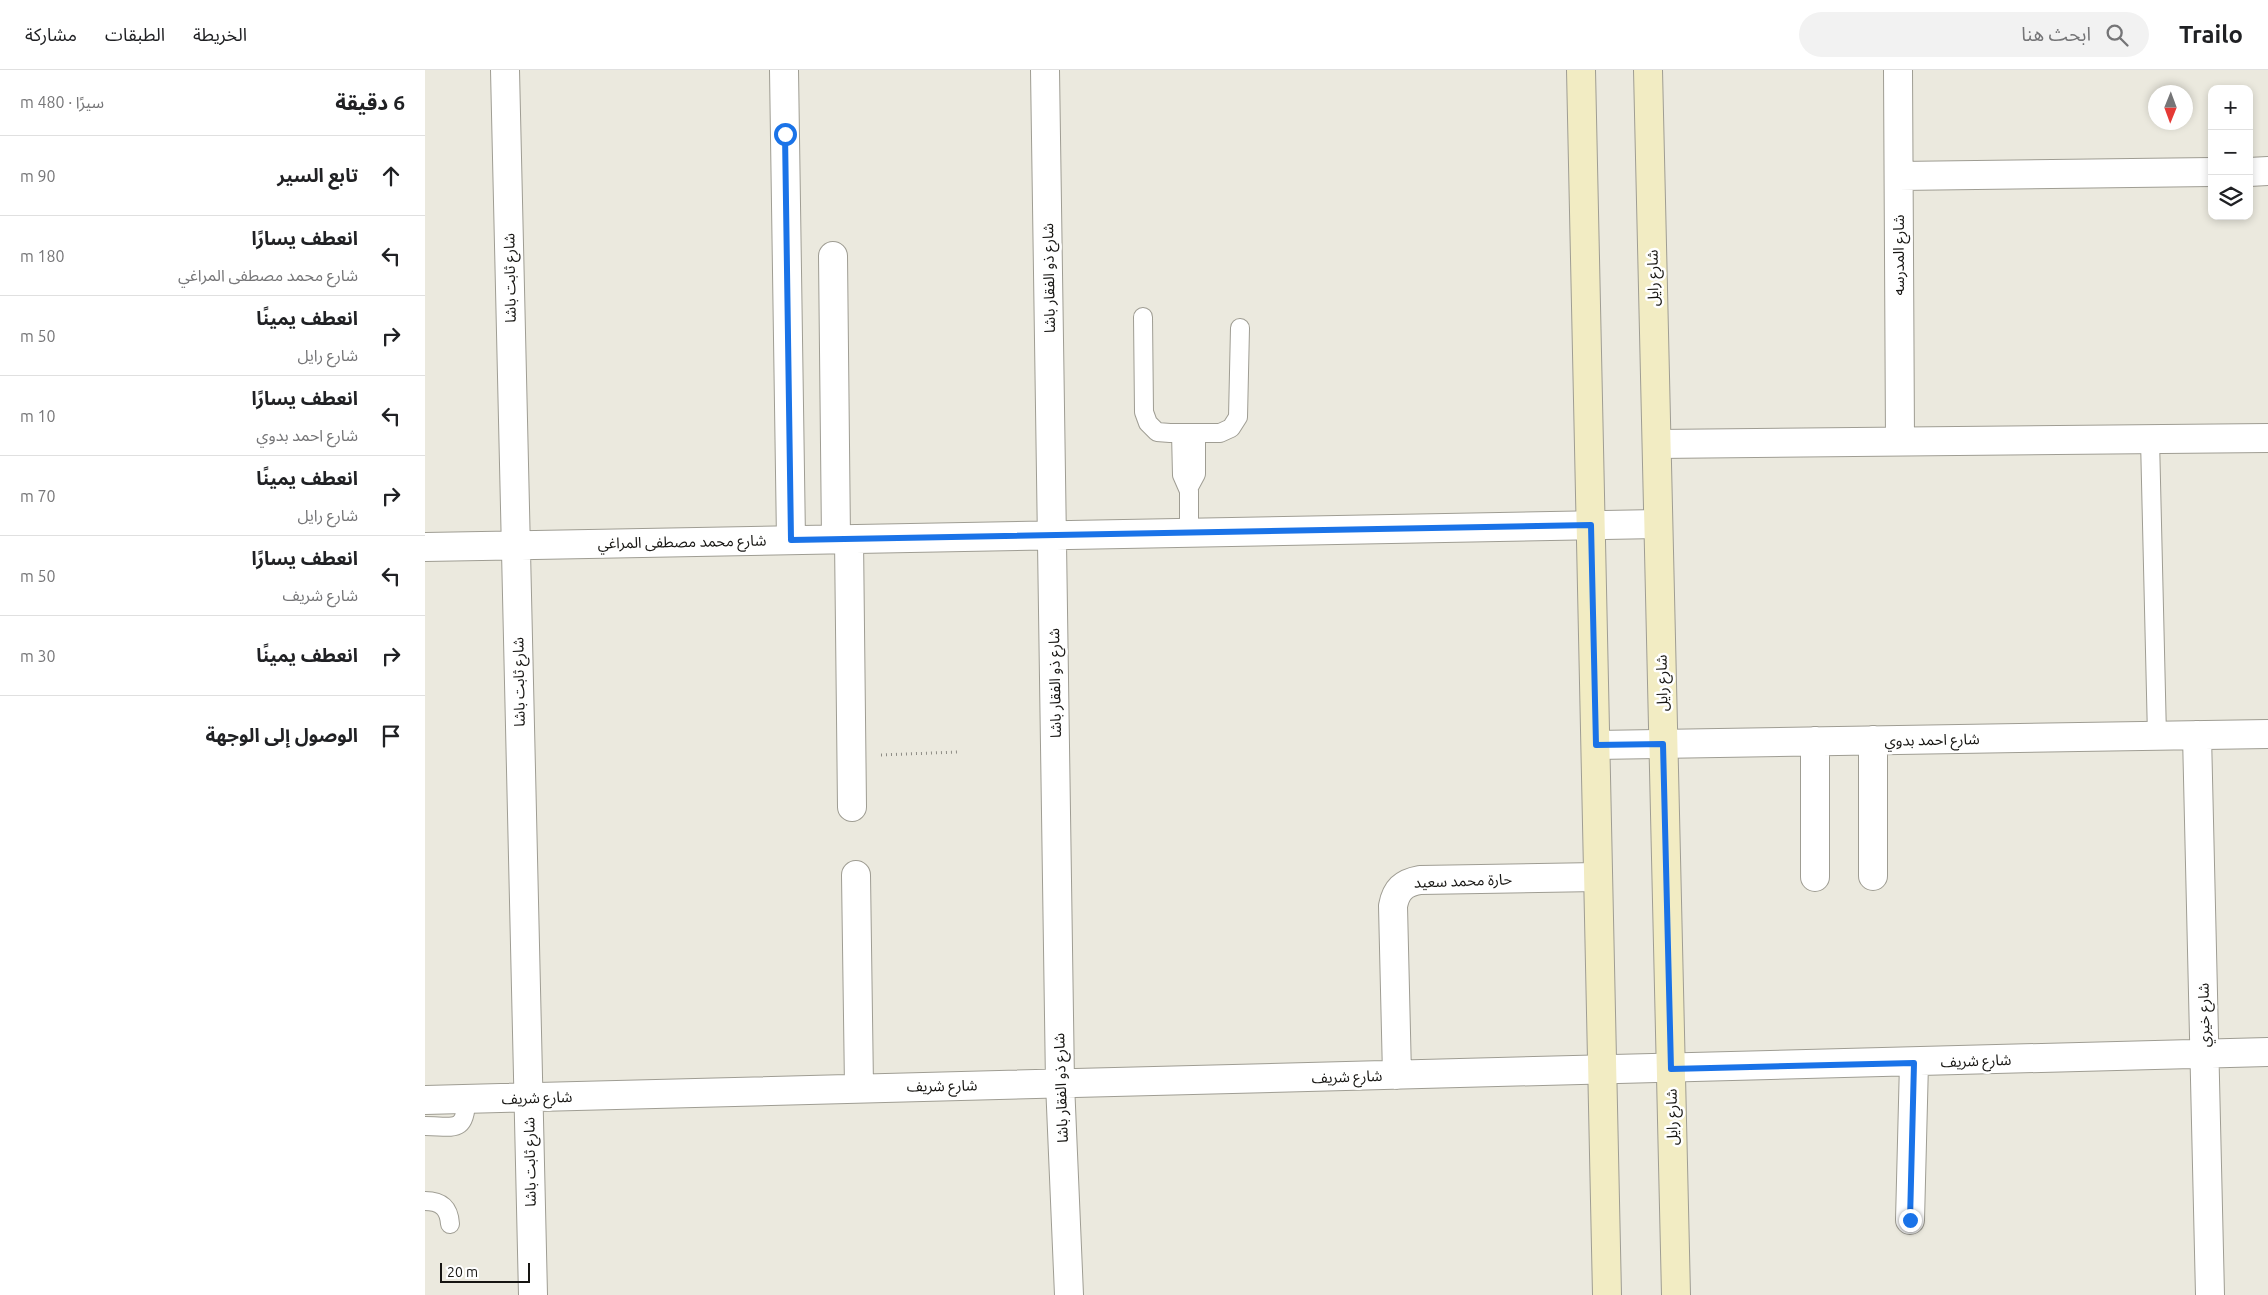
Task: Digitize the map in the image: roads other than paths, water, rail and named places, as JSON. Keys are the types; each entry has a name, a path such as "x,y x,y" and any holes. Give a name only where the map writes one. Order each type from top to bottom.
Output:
{"street":[{"name":"شارع ثابت باشا","path":"505,70 533,1295"},
{"path":"784,70 791,540"},
{"name":"شارع ذو الفقار باشا","path":"1045,70 1060,1083 1069,1295"},
{"path":"1581,70 1607,1295"},
{"name":"شارع رايل","path":"1648,70 1676,1295"},
{"name":"شارع المدرسه","path":"1898,70 1900,440"},
{"path":"2253,172 2268,171"},
{"path":"1899,176 2208,172"},
{"path":"833,256 852,807"},
{"path":"1657,444 1900,440 2268,438"},
{"name":"شارع محمد مصطفى المراغي","path":"425,547 1658,524"},
{"name":"شارع احمد بدوي","path":"1596,745 2268,734"},
{"name":"شارع خيري","path":"2197,735 2210,1295"},
{"path":"1873,740 1873,876"},
{"path":"1815,742 1815,877"},
{"path":"856,875 859,1087"},
{"name":"حارة محمد سعيد","path":"1397,1075 1393,906 1395,895 1399,889 1406,884 1420,880 1597,877"},
{"name":"شارع شريف","path":"425,1100 859,1087 1914,1063 2268,1052"},
{"path":"1910,1220 1914,1063"}],"lane":[{"path":"1143,317 1144,412 1148,423 1157,432 1220,433 1231,428 1238,417 1239,328"},
{"path":"1188,433 1195,474 1189,487 1189,533"},
{"path":"2150,439 2157,736"},
{"path":"425,1126 459,1125 464,1122 466,1100"},
{"path":"425,1201 438,1202 445,1208 449,1224"}]}
